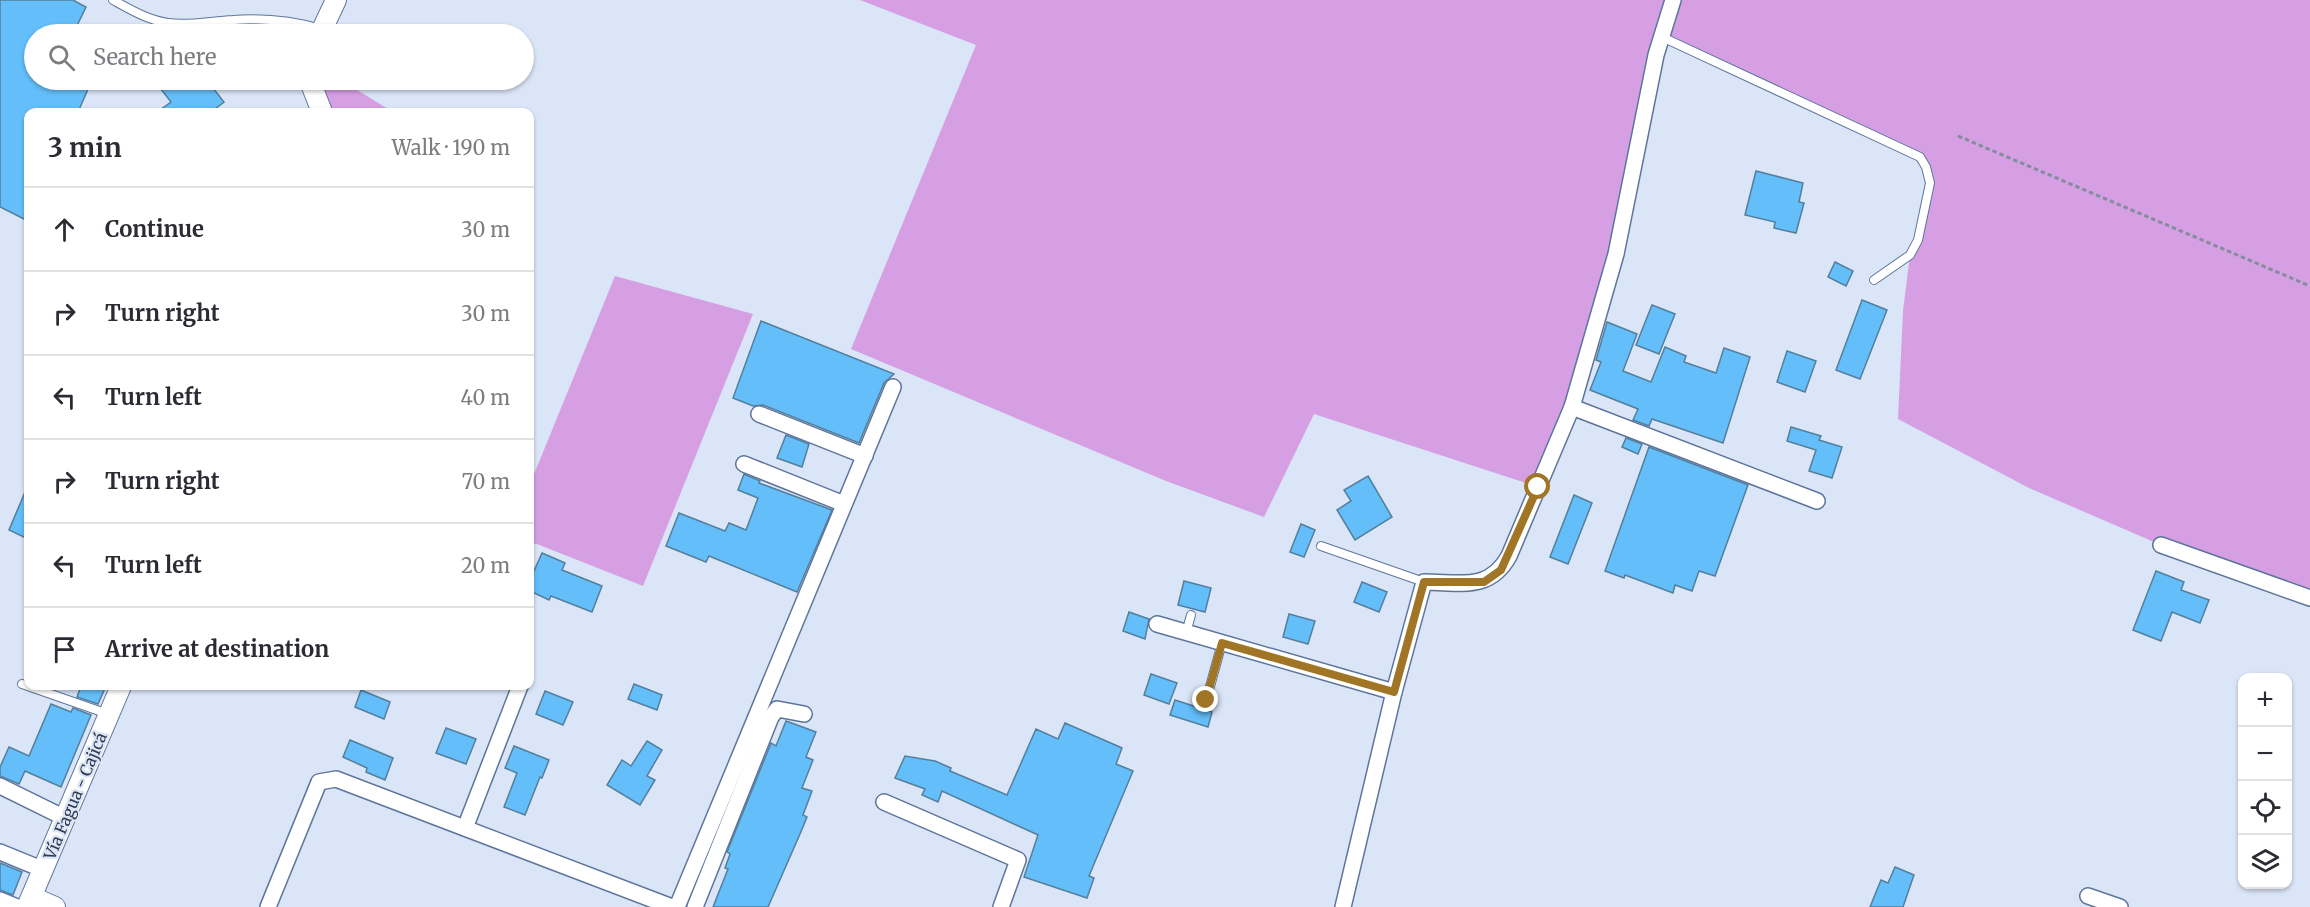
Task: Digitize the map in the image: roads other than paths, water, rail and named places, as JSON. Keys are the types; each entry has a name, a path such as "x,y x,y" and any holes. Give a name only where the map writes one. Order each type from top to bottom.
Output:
{"street":[{"path":"325,24 336,0"},
{"path":"1342,907 1394,692 1424,582 1484,582 1501,570 1572,406 1616,254 1656,55 1673,0"},
{"path":"313,90 320,108"},
{"path":"268,907 319,782 336,779 675,907 893,387"},
{"path":"1572,406 1818,501"},
{"path":"759,414 865,456"},
{"path":"744,464 844,504"},
{"path":"2161,545 2310,598"},
{"path":"1157,624 1394,692"},
{"name":"Vía Fagua - Cajicá","path":"25,904 44,870 119,690"},
{"path":"465,828 518,690"},
{"path":"695,907 771,717 777,709 804,714"},
{"path":"0,786 65,818"},
{"path":"884,802 1018,860 1000,907"},
{"path":"0,852 44,870"},
{"path":"2088,896 2120,907"},
{"path":"0,900 55,907"}],"lane":[{"path":"113,0 145,17 178,24"},
{"path":"196,24 235,19 302,24"},
{"path":"1662,37 1920,157 1930,183 1918,240 1910,255 1874,280"},
{"path":"1321,546 1424,582"},
{"path":"1186,633 1191,615"},
{"path":"1206,700 1222,643"},
{"path":"39,690 109,714"}]}
